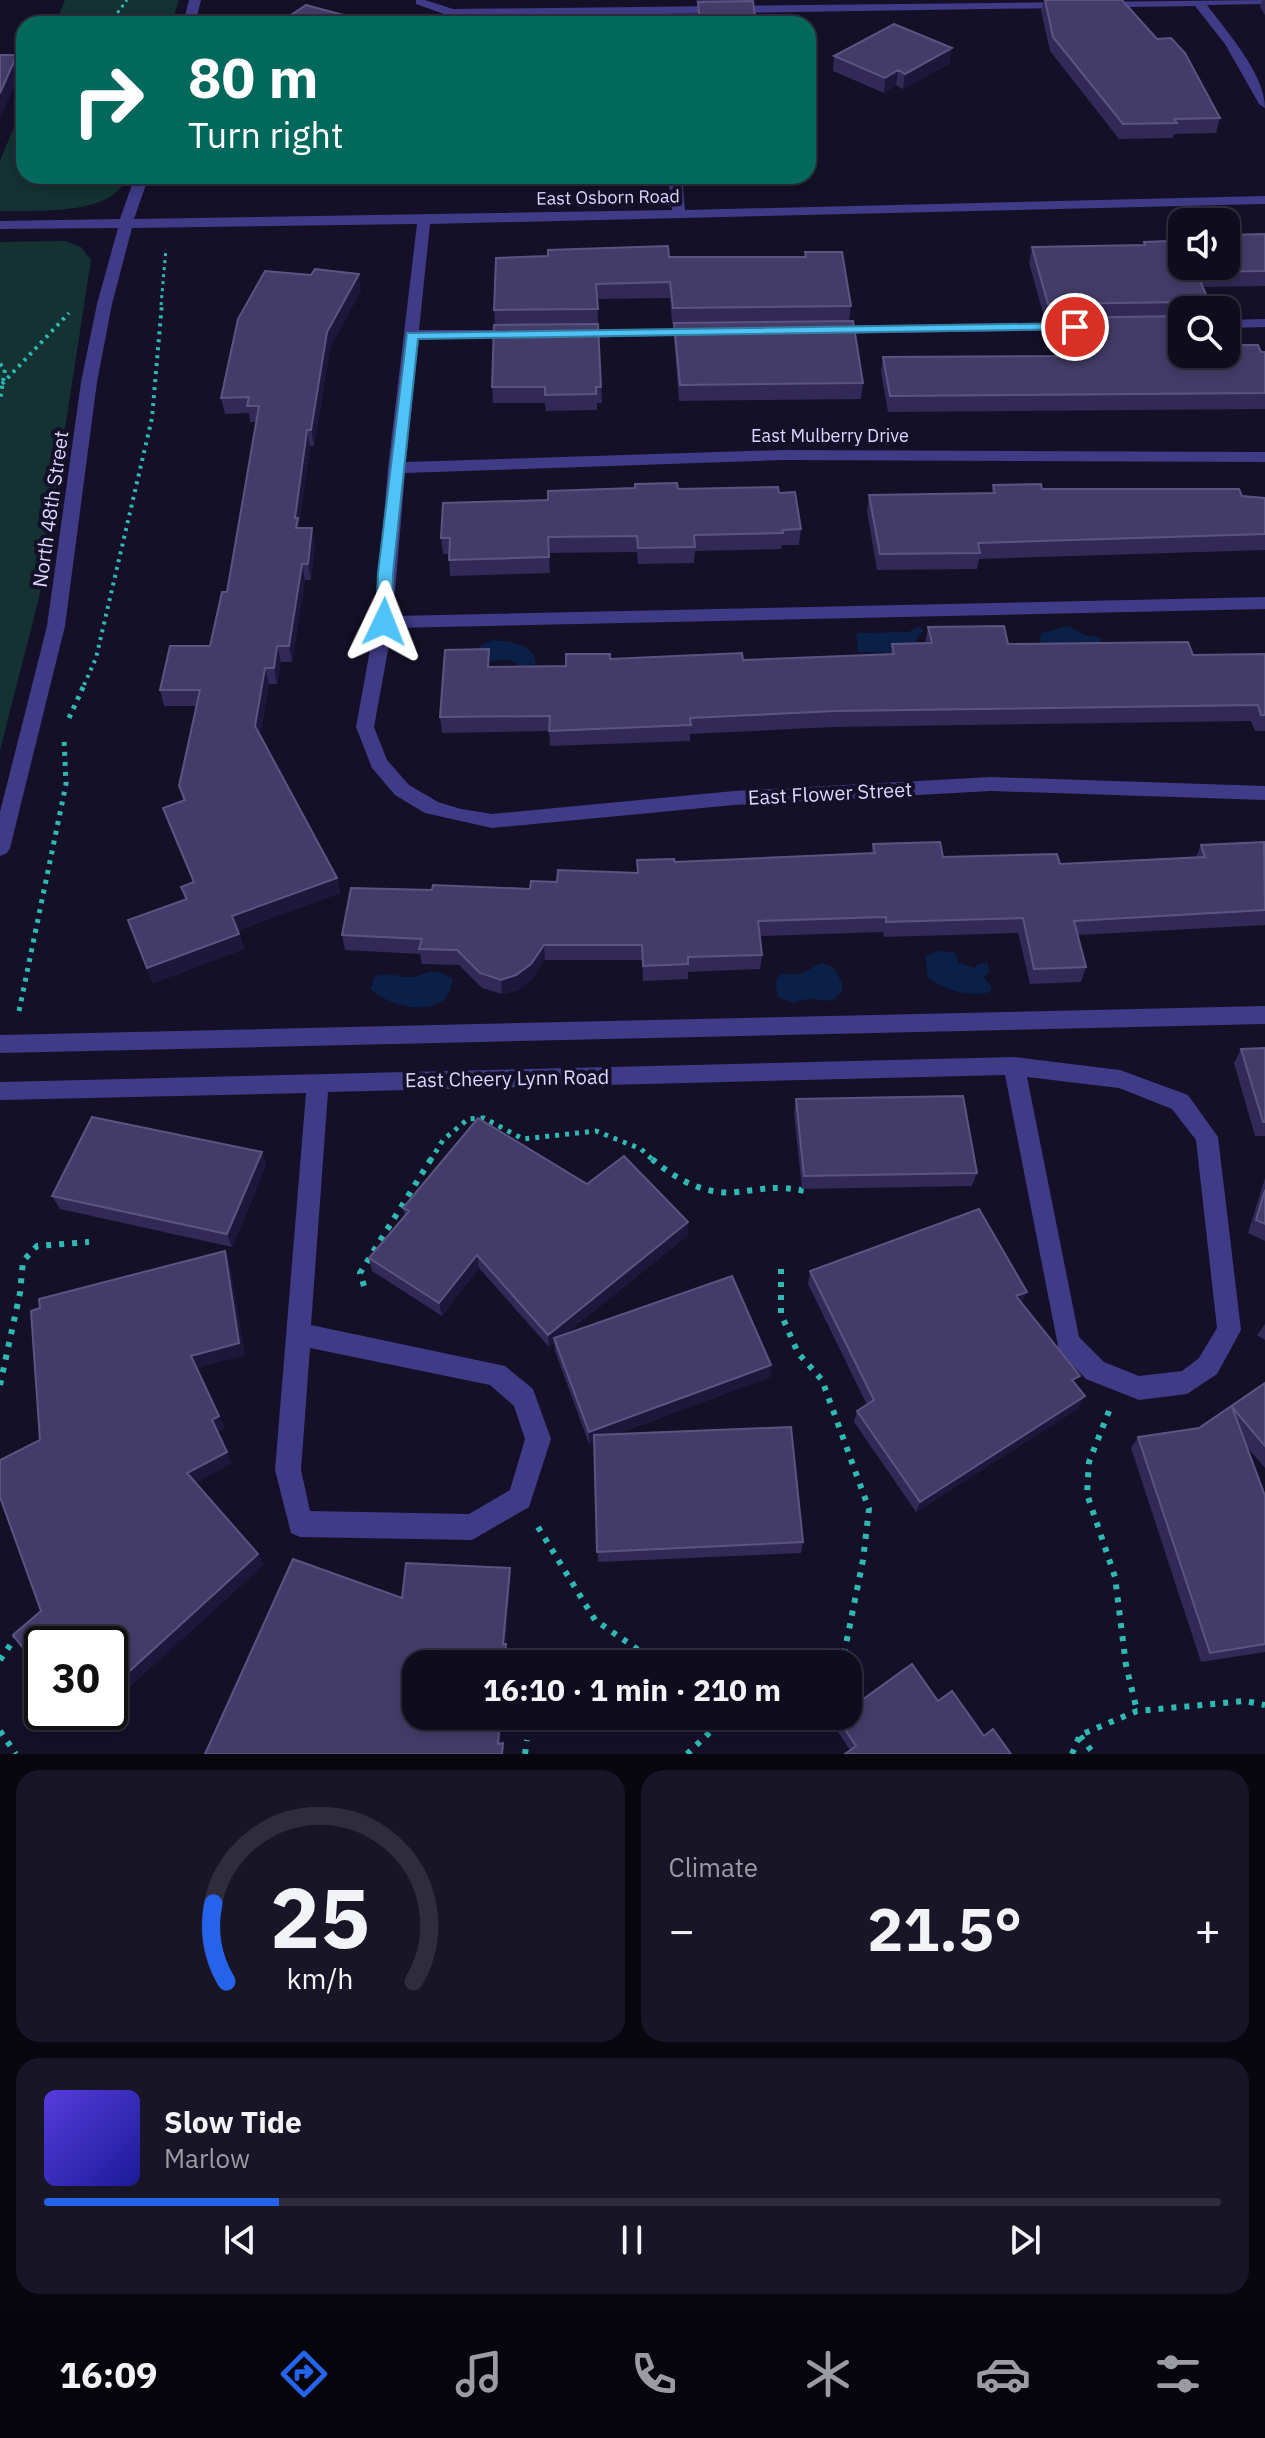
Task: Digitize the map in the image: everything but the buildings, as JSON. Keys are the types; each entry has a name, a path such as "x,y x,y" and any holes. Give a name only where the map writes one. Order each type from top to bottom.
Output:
{"street":[{"path":"1198,1 1230,43 1265,104"},
{"path":"420,2 452,13 642,5 661,10 819,4 1265,1"},
{"path":"661,10 662,16"},
{"name":"North 48th Street","path":"0,848 36,713 62,595 89,385 110,272 139,184"},
{"path":"676,184 679,214"},
{"name":"East Osborn Road","path":"0,225 424,220 1265,200"},
{"path":"424,220 396,468 384,622 1265,603"},
{"path":"1240,324 1265,323"},
{"path":"818,330 1089,326"},
{"path":"563,334 722,332"},
{"path":"412,335 532,334"},
{"name":"East Mulberry Drive","path":"396,468 649,457 915,455 1146,460 1265,457"},
{"name":"East Flower Street","path":"384,622 365,727 379,763 402,790 432,808 492,821 734,798 991,784 1265,793"},
{"path":"6,1044 1265,1015"},
{"name":"East Cheery Lynn Road","path":"0,1091 1014,1066 1120,1079 1180,1102 1207,1137 1229,1330 1208,1366 1187,1382 1139,1388 1095,1371 1068,1343 1014,1066"},
{"path":"297,1334 496,1374 524,1398 538,1439 520,1498 472,1527 300,1524 288,1470 297,1334 318,1083"}],"path":[{"path":"6,1044 66,784 63,726 78,704 96,658 152,418 164,252 169,243"},
{"path":"2,384 69,313"},
{"path":"0,364 5,369 0,400"},
{"path":"364,1286 360,1273 443,1140 468,1119 484,1118 523,1139 596,1131 641,1149 672,1177 703,1188 733,1193 777,1185 805,1191"},
{"path":"0,1385 20,1293 23,1261 37,1246 89,1242"},
{"path":"781,1269 781,1314 798,1353 822,1380 869,1509 863,1560 845,1650"},
{"path":"1111,1407 1094,1442 1087,1494 1107,1546 1118,1588 1123,1656 1129,1691 1137,1711"},
{"path":"531,1518 595,1620 639,1650"},
{"path":"0,1660 15,1638"},
{"path":"1072,1754 1080,1735 1137,1711 1245,1701 1265,1705"},
{"path":"687,1754 712,1730"},
{"path":"0,1731 16,1754"},
{"path":"1080,1735 1094,1754"},
{"path":"525,1754 527,1740"}],"green space":[{"path":"65,0 179,0 174,16 58,16"},
{"path":"16,122 16,184 122,184 107,199 91,205 52,210 0,211 0,161"},
{"path":"65,241 81,247 91,260 39,598 0,750 0,242"}],"water":[{"path":"1069,626 1084,635 1099,637 1104,645 1043,644 1040,641 1041,633"},
{"path":"919,627 924,630 916,639 919,652 858,652 858,633 908,632"},
{"path":"492,640 525,647 536,663 524,668 509,660 490,661 477,654 478,648"},
{"path":"938,951 954,952 959,963 975,968 978,964 988,963 989,973 983,977 992,987 990,992 957,992 928,977 925,956"},
{"path":"821,963 833,967 842,983 842,991 835,998 793,1003 778,997 775,981 781,974 801,974"},
{"path":"439,972 452,978 450,991 443,1001 433,1006 407,1006 381,997 371,989 375,976 412,977"}],"route":[{"path":"384,622 396,468 412,335 1075,327"}]}
